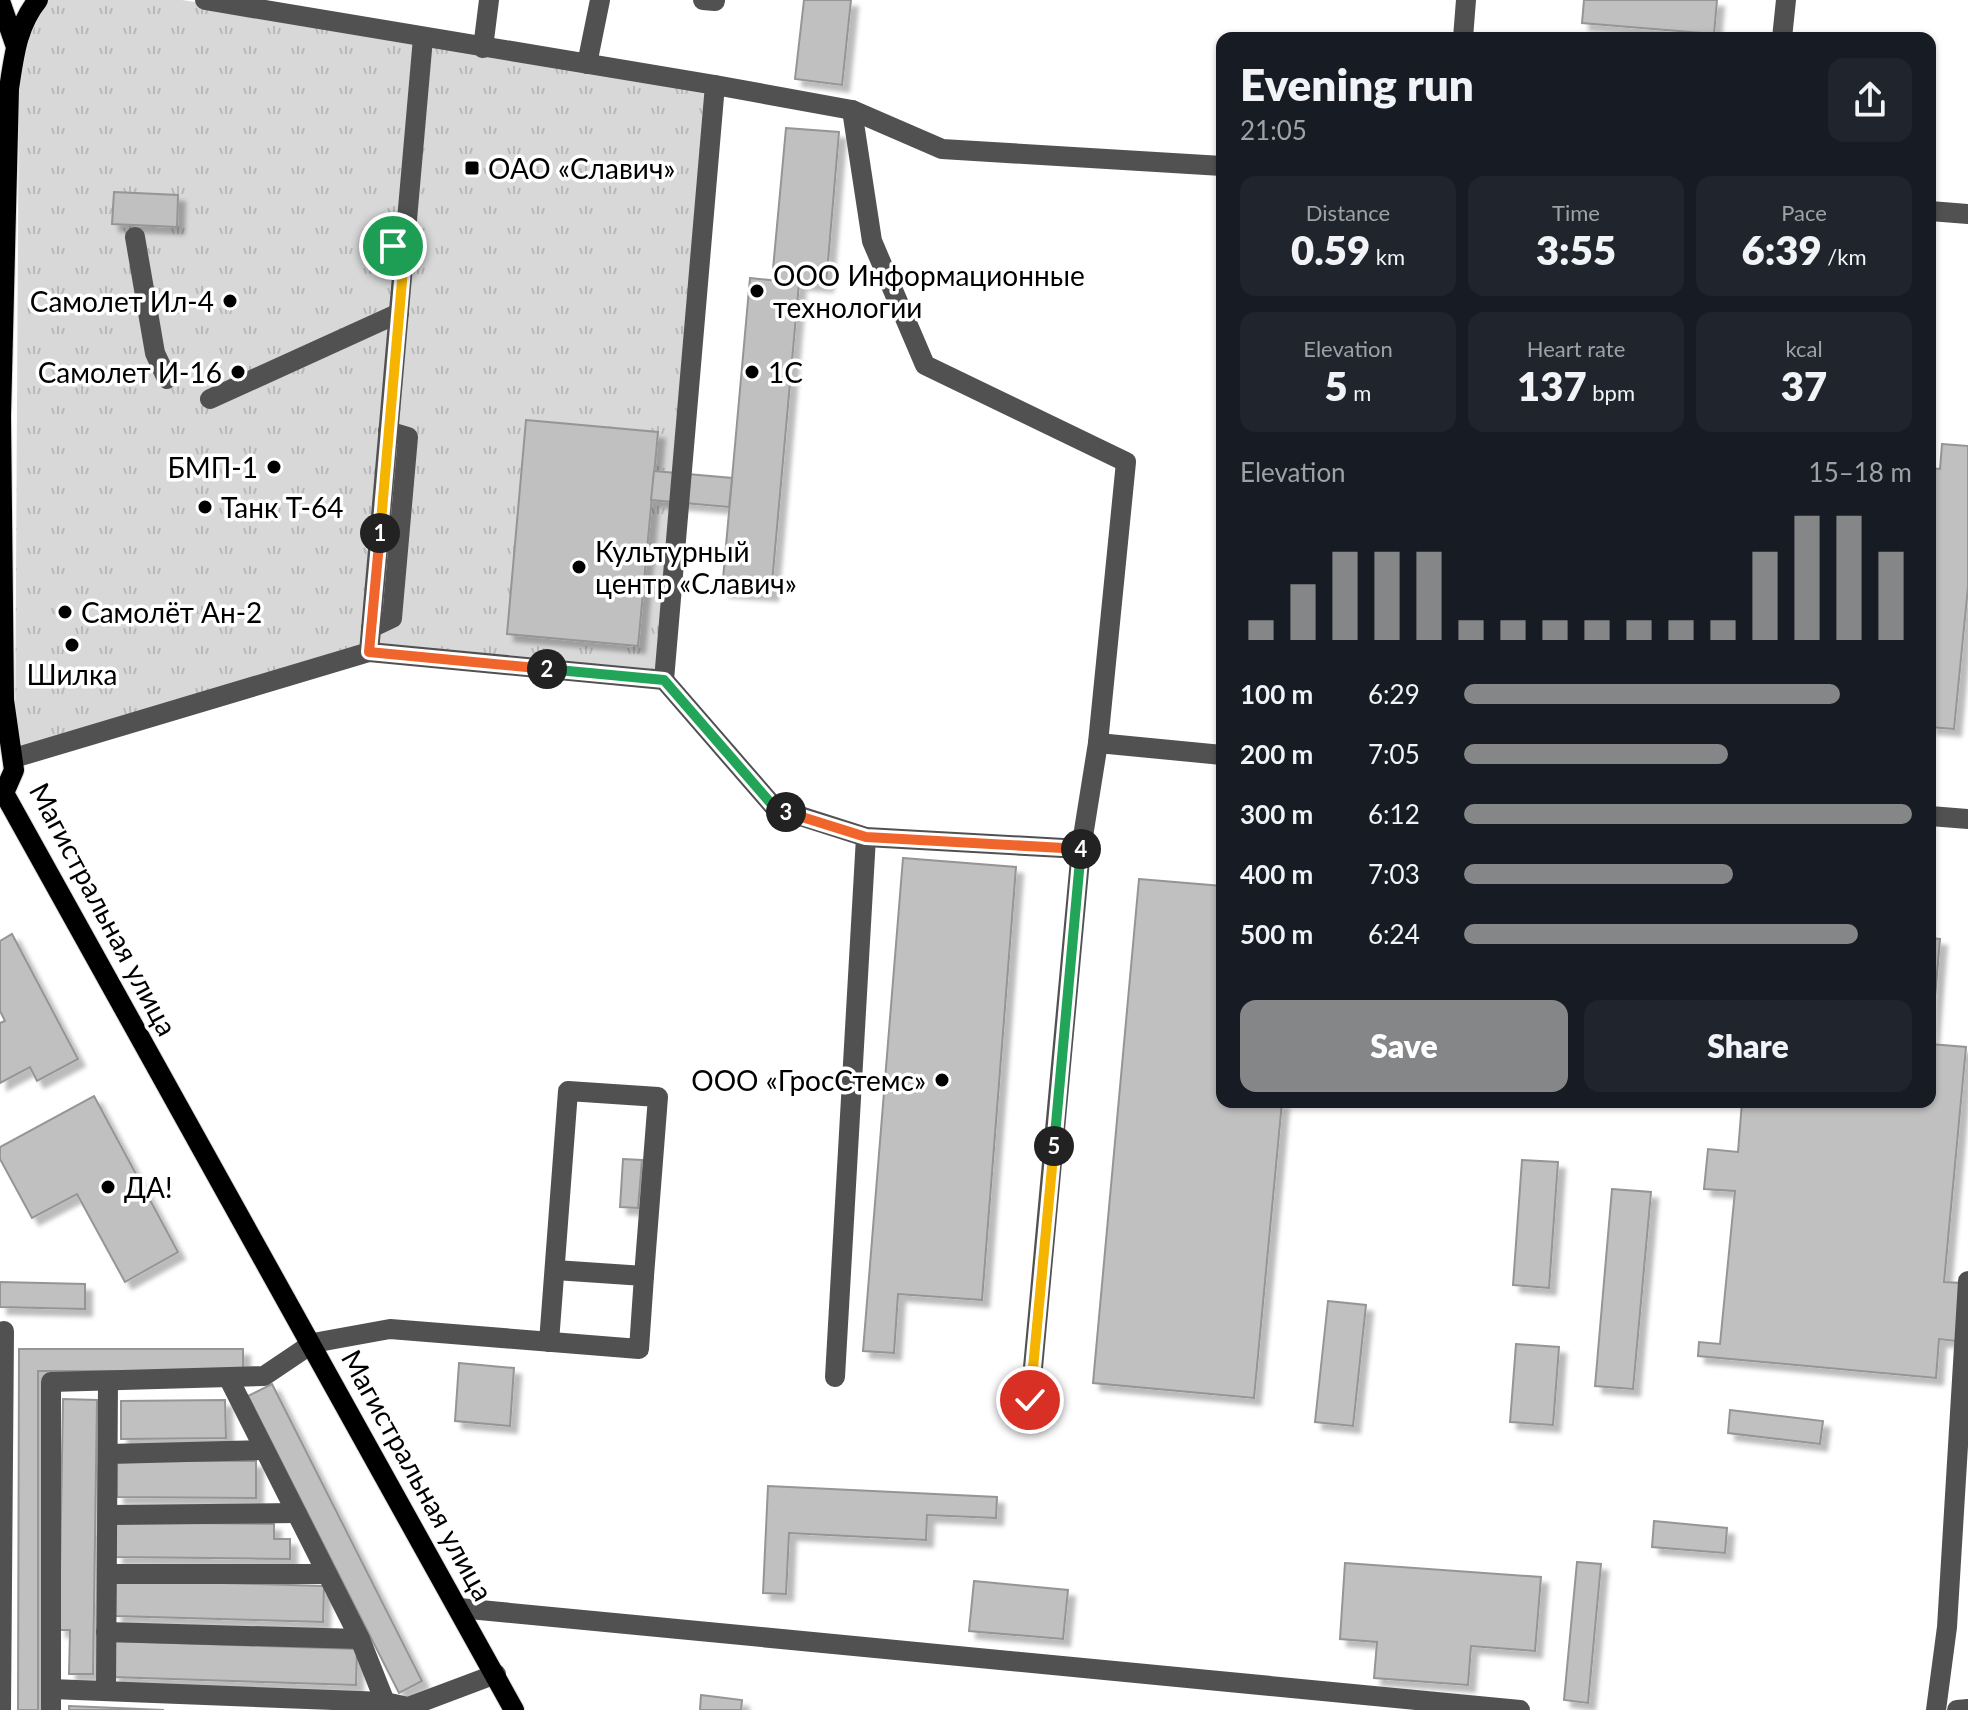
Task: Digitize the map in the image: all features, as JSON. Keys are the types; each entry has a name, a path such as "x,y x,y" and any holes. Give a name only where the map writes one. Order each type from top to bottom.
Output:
{"main road":[{"path":"15,44 3,0 17,3 36,0"},
{"path":"15,44 27,13 36,0"},
{"name":"Магистральная улица","path":"15,44 9,89 0,416 4,700 14,770 2,794 313,1343 514,1710"}],"street":[{"path":"205,0 304,9 325,26 587,64 852,110 942,149 1216,166"},
{"path":"483,48 489,0"},
{"path":"587,64 600,0"},
{"path":"1463,32 1466,0"},
{"path":"1783,32 1786,0"},
{"path":"369,652 399,313 399,246 423,38"},
{"path":"664,680 715,85"},
{"path":"852,110 872,241 925,365 1126,462 1098,743 1081,849 1030,1400"},
{"path":"1936,211 1968,214"},
{"path":"135,237 155,353 167,379"},
{"path":"210,399 399,313"},
{"path":"14,758 369,652 664,680 775,808 866,837 1081,849"},
{"path":"1098,743 1216,754"},
{"path":"1936,816 1968,819"},
{"path":"835,1377 866,837"},
{"path":"51,1710 51,1382 264,1376 313,1343 390,1329 549,1342 639,1349 658,1097 568,1091 549,1342"},
{"path":"555,1270 644,1276"},
{"path":"1936,1710 1947,1627 1968,1281"},
{"path":"1,1710 4,1331"},
{"path":"229,1379 360,1639 385,1702"},
{"path":"106,1690 108,1381"},
{"path":"109,1454 264,1450"},
{"path":"109,1515 296,1513"},
{"path":"108,1574 327,1574"},
{"path":"459,1608 1353,1702 1520,1710"},
{"path":"106,1632 360,1639"},
{"path":"51,1689 385,1702 408,1707 496,1674"},
{"path":"1957,1710 1968,1709"}],"green space":[{"path":"43,0 182,0 715,85 664,680 369,652 15,757 19,52"}],"building":[{"path":"804,0 851,0 842,85 795,79"},
{"path":"1584,0 1717,0 1714,32 1582,23"},
{"path":"786,128 839,132 826,285 772,280"},
{"path":"114,192 178,195 177,227 112,224"},
{"path":"750,278 799,283 771,594 722,590"},
{"name":"Культурный центр «Славич»","path":"526,420 658,432 638,646 507,634"},
{"path":"1942,444 1968,446 1968,587 1954,729 1936,728 1936,469 1940,469"},
{"path":"654,471 732,478 729,507 651,500"},
{"name":"ООО «ГросСтемс»","path":"903,858 1016,867 982,1300 898,1294 894,1353 863,1351"},
{"path":"1139,879 1216,885 1216,1108 1281,1108 1254,1398 1093,1383"},
{"path":"12,934 78,1059 37,1081 30,1067 0,1083 0,1023 5,1021 0,1011 0,941"},
{"path":"1936,939 1940,939 1936,986"},
{"path":"1936,1044 1966,1047 1944,1282 1962,1283 1956,1341 1939,1339 1936,1378 1698,1356 1699,1342 1720,1344 1735,1191 1704,1189 1708,1149 1738,1152 1742,1108 1936,1108"},
{"path":"94,1096 178,1252 125,1282 77,1194 32,1218 0,1159 0,1147"},
{"path":"623,1159 642,1160 638,1208 620,1207"},
{"path":"1522,1160 1558,1162 1549,1288 1513,1285"},
{"path":"1612,1189 1651,1192 1633,1389 1595,1386"},
{"path":"0,1282 85,1284 85,1309 0,1307"},
{"path":"1328,1301 1366,1305 1353,1426 1315,1422"},
{"path":"1516,1344 1559,1347 1553,1425 1510,1422"},
{"path":"19,1349 243,1349 243,1371 38,1371 38,1710 18,1710"},
{"path":"459,1363 514,1368 510,1426 455,1421"},
{"path":"272,1384 422,1681 399,1693 248,1396"},
{"path":"63,1399 97,1400 93,1674 69,1674 70,1630 59,1630"},
{"path":"225,1400 226,1438 121,1439 121,1401"},
{"path":"1730,1410 1823,1421 1820,1444 1728,1433"},
{"path":"117,1461 256,1461 256,1498 117,1497"},
{"path":"768,1486 997,1497 996,1518 927,1515 926,1540 789,1533 786,1594 763,1593"},
{"path":"1654,1521 1727,1528 1725,1553 1652,1547"},
{"path":"116,1522 274,1524 274,1539 290,1539 290,1559 116,1557"},
{"path":"1577,1562 1601,1564 1588,1703 1564,1700"},
{"path":"1345,1563 1541,1577 1535,1651 1471,1646 1468,1685 1374,1678 1377,1642 1340,1639"},
{"path":"116,1580 324,1586 323,1622 115,1616"},
{"path":"974,1581 1068,1590 1063,1639 969,1631"},
{"path":"113,1641 357,1649 356,1685 112,1677"},
{"path":"701,1695 742,1700 741,1710 700,1710"},
{"path":"69,1706 164,1710 69,1710"}],"place":[{"name":"ОАО «Славич»","path":"472,168"},
{"name":"ООО Информационные технологии","path":"757,291"},
{"name":"Самолет Ил-4","path":"230,301"},
{"name":"Самолет И-16","path":"238,372"},
{"name":"1С","path":"752,372"},
{"name":"БМП-1","path":"274,467"},
{"name":"Танк Т-64","path":"205,507"},
{"name":"Культурный центр «Славич»","path":"579,567"},
{"name":"Самолёт Ан-2","path":"65,612"},
{"name":"Шилка","path":"72,645"},
{"name":"ООО «ГросСтемс»","path":"942,1080"},
{"name":"ДА!","path":"108,1187"}],"route":[{"path":"393,246 405,247 369,652 664,680 775,808 866,837 1081,849 1030,1400"}]}
